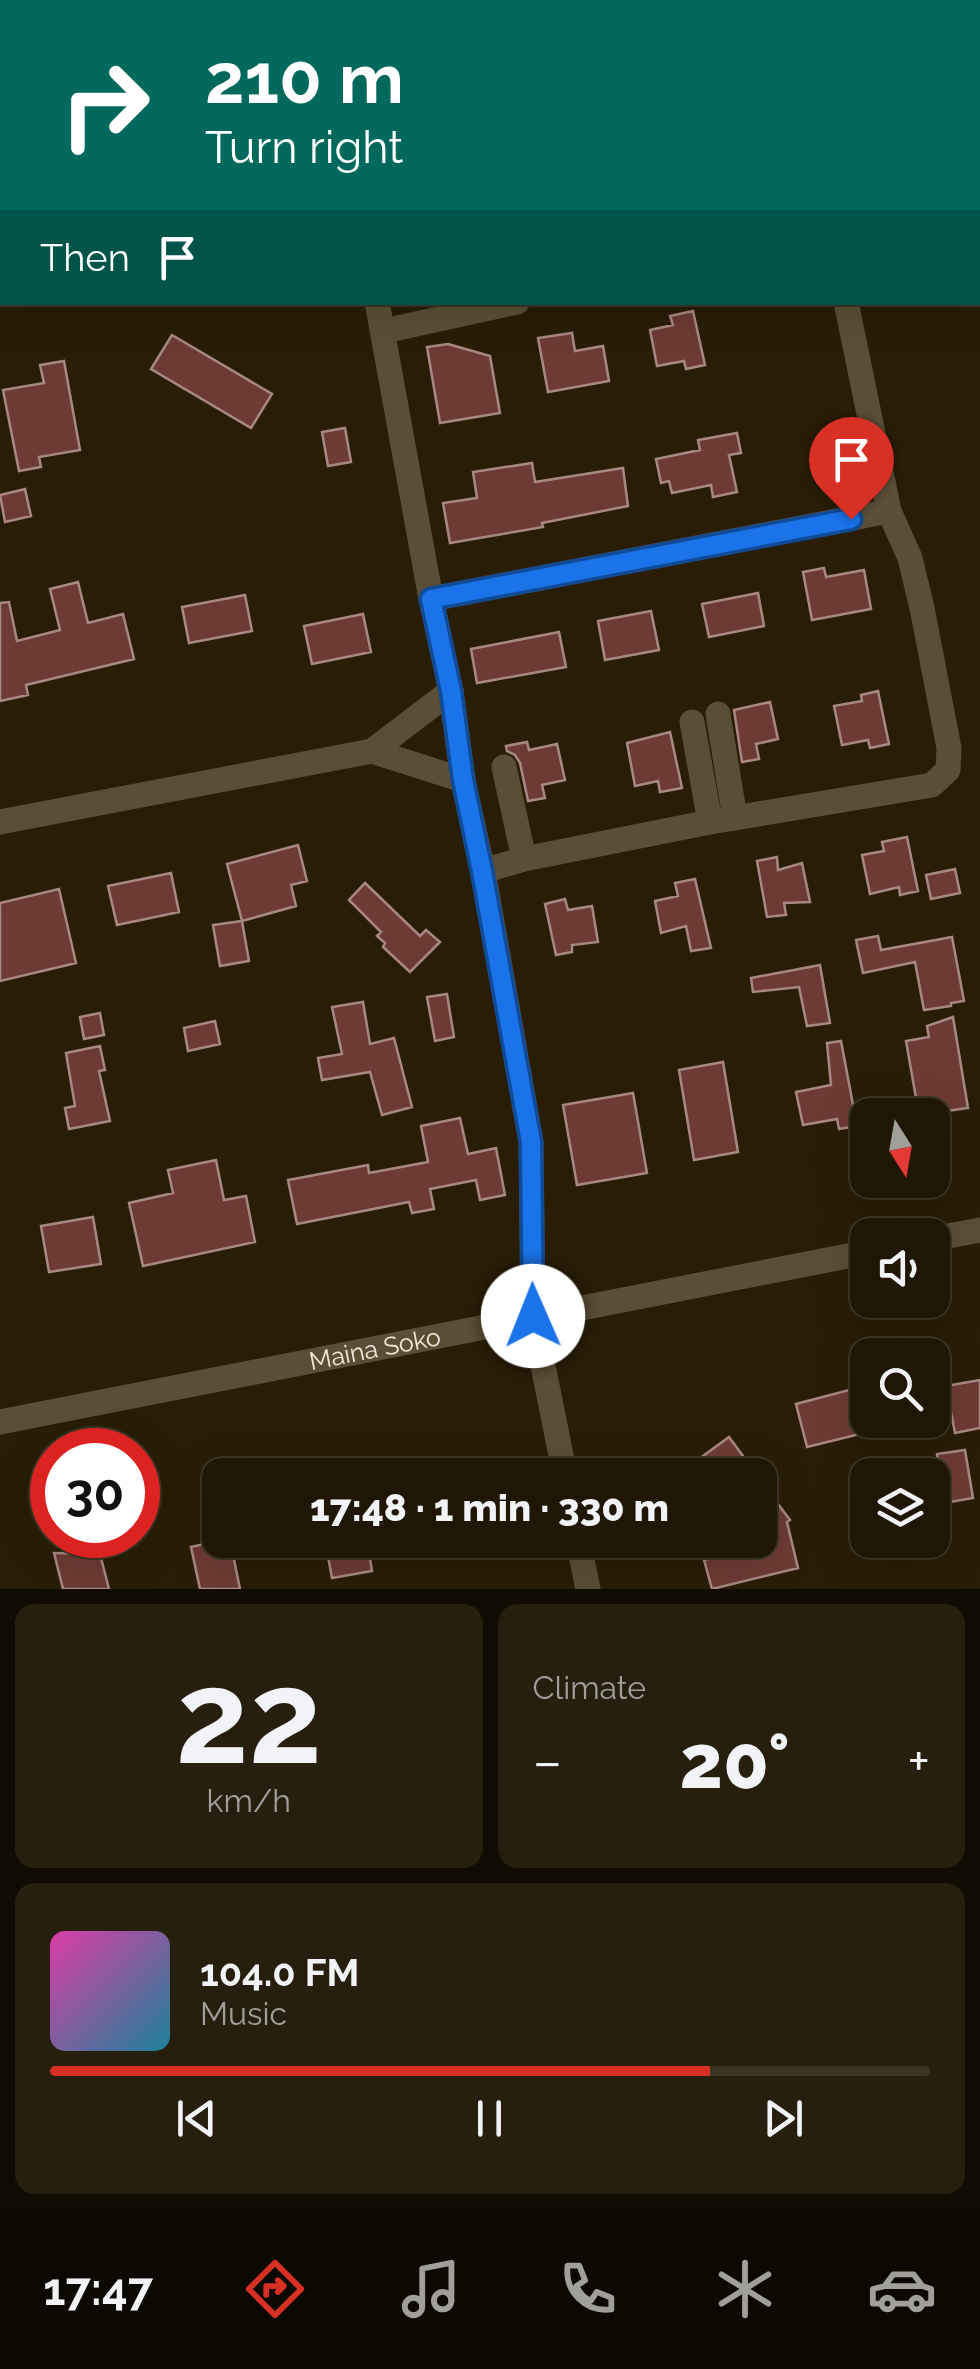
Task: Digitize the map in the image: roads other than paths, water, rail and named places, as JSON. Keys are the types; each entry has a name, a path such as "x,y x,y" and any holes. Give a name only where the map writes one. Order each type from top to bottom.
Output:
{"street":[{"path":"378,305 531,1142 533,1316 562,1458"},
{"path":"384,331 503,305"},
{"path":"482,871 524,859 723,820 932,785 948,770 949,748 922,608 910,558 890,511 847,305"},
{"path":"431,599 890,511"},
{"path":"0,822 372,751 451,691"},
{"path":"705,718 723,820"},
{"path":"372,751 463,780"},
{"path":"504,767 524,859"},
{"path":"950,1236 980,1230"},
{"name":"Maina Soko","path":"0,1422 850,1255"},
{"path":"582,1558 588,1589"}]}
